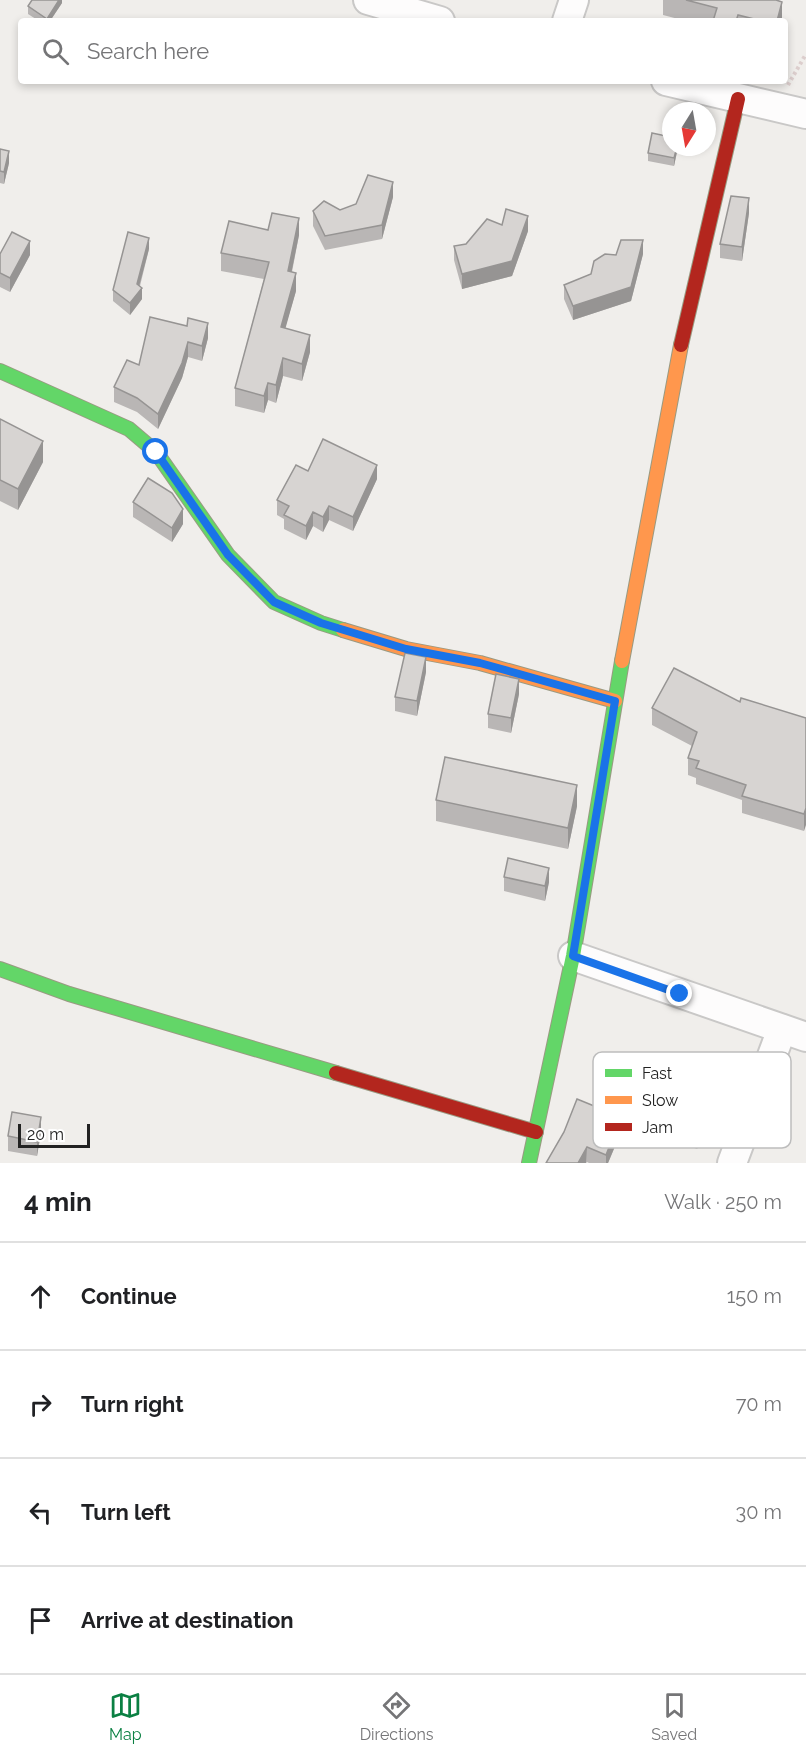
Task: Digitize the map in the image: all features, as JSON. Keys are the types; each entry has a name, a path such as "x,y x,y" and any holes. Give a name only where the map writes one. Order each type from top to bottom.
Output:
{"street":[{"path":"568,18 574,0"},
{"path":"386,3 431,18"},
{"path":"678,84 795,112"},
{"path":"529,1163 573,956 615,701 677,361 738,99"},
{"path":"0,371 129,429 156,452 228,555 274,602 321,623 406,649 480,663 615,701"},
{"path":"573,956 794,1033 785,1052"},
{"path":"0,969 16,977 80,998 536,1132"},
{"path":"732,1163 739,1148"}],"path":[{"path":"795,112 788,85 806,54"}],"building":[{"path":"32,0 59,0 48,18 28,6"},
{"path":"686,0 776,0 782,2 778,18 750,18 738,15 737,18 714,18 717,8"},
{"path":"652,133 662,135 662,156 648,153"},
{"path":"0,149 9,151 4,172 0,171"},
{"path":"368,175 393,182 382,225 325,236 313,211 324,201 340,210 356,204"},
{"path":"731,196 749,198 742,247 720,244"},
{"path":"506,209 528,216 512,261 462,274 454,246 466,244 487,219 502,225"},
{"path":"272,213 299,218 288,271 296,273 281,327 310,335 302,364 283,358 276,385 268,383 264,396 235,388 269,262 221,253 229,221 268,230"},
{"path":"12,232 30,241 10,278 0,273 0,254"},
{"path":"128,232 149,238 137,284 142,288 130,303 113,290"},
{"path":"621,240 643,240 631,287 573,306 564,285 591,274 594,261 605,254 616,255"},
{"path":"150,317 187,326 188,318 208,323 202,346 188,342 182,363 158,414 137,398 114,387 127,360 139,365"},
{"path":"0,419 43,441 18,489 0,480"},
{"path":"323,439 377,465 353,517 329,506 323,517 313,512 306,526 284,515 289,506 277,500 296,465 308,471"},
{"path":"148,478 172,493 183,509 172,528 133,502"},
{"path":"405,653 426,657 417,701 395,697"},
{"path":"674,668 740,702 741,698 806,718 806,808 804,814 742,796 746,785 696,768 699,761 688,758 697,732 652,708"},
{"path":"496,674 519,679 511,718 488,714"},
{"path":"445,757 577,785 568,828 436,800"},
{"path":"508,858 549,868 545,886 504,877"},
{"path":"577,1099 593,1106 593,1148 609,1148 606,1155 587,1147 578,1163 546,1163 564,1132"},
{"path":"12,1112 41,1117 37,1142 8,1136"}],"traffic: fast":[{"path":"0,371 129,429 156,452 228,555 274,602 343,630"},
{"path":"529,1163 573,956 622,661"},
{"path":"0,969 69,994 336,1073"}],"traffic: slow":[{"path":"622,661 681,345"},
{"path":"343,630 406,649 480,663 615,701"}],"traffic: jam":[{"path":"681,345 738,99"},
{"path":"336,1073 536,1132"}],"route":[{"path":"156,452 228,555 274,602 321,623 406,649 480,663 615,701 573,956 680,994"}]}
